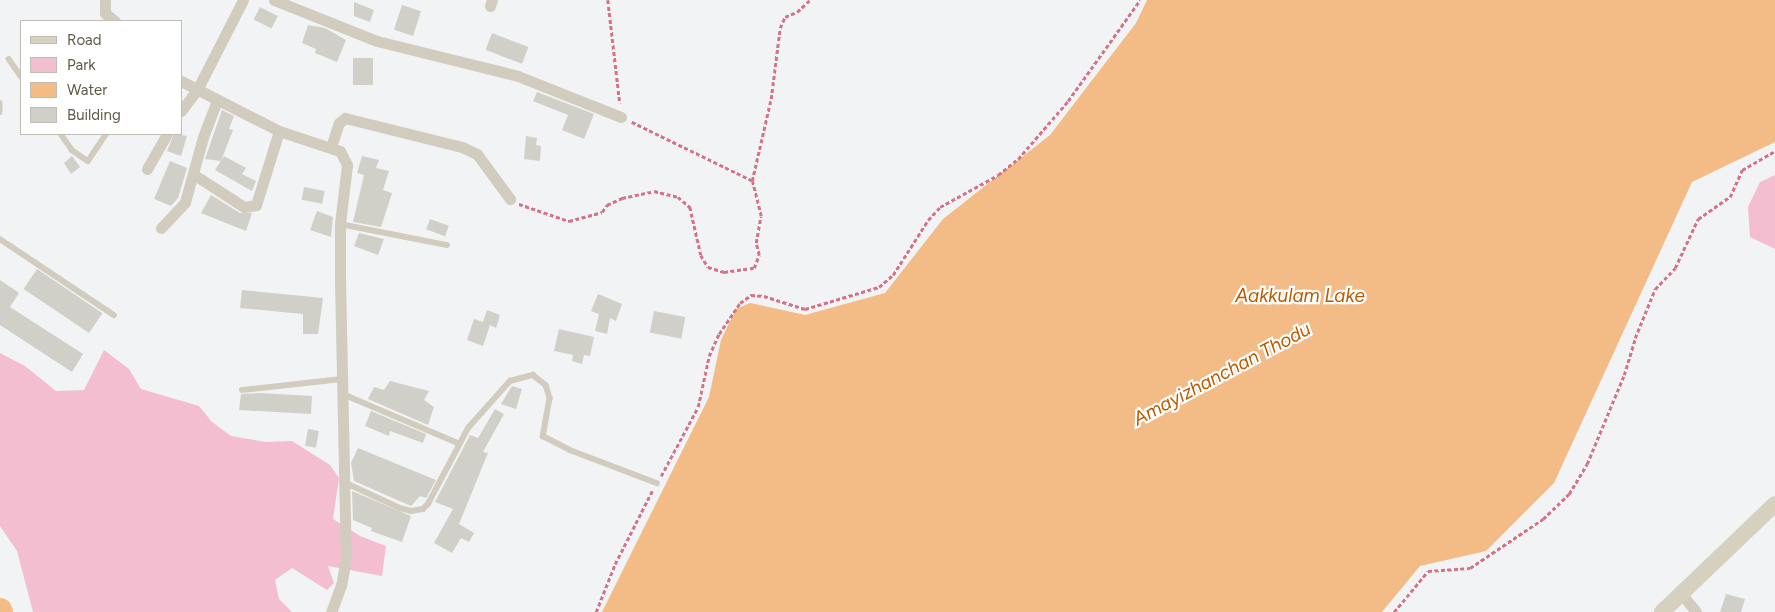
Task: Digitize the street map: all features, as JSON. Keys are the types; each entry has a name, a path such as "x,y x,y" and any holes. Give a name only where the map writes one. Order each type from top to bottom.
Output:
{"main road":[{"path":"1662,612 1680,592 1775,504"}],"street":[{"path":"105,0 105,13 114,20"},
{"path":"182,110 197,90 243,0"},
{"path":"274,0 377,40 518,76 621,117"},
{"path":"182,82 279,131 331,147 340,152 347,165 347,184 340,224 341,394 346,558 331,612"},
{"path":"161,228 185,202 203,137 217,101"},
{"path":"331,147 339,123 345,118 462,147 477,154 510,200"},
{"path":"193,174 244,207 256,205 279,131"},
{"path":"147,169 166,135"},
{"path":"1680,592 1696,612"}],"lane":[{"path":"9,59 20,75"},
{"path":"0,103 0,112"},
{"path":"61,135 72,150 88,161 105,135"},
{"path":"340,224 447,245"},
{"path":"0,239 114,315"},
{"path":"344,482 400,508 411,511 422,509 428,504 458,443 510,381 533,375 546,385 550,398 543,436 570,450 657,483"},
{"path":"242,390 341,379"},
{"path":"341,394 458,443"}],"path":[{"path":"608,0 621,117 752,182"},
{"path":"510,200 570,221 584,219 602,212 607,205 644,191 678,197 690,207 701,255 708,267 724,272 736,272 754,268 759,255 756,243 761,216 752,182 771,99 780,28 785,17 797,12 810,0"},
{"path":"596,612 614,564 698,407 710,356 719,334 740,303 751,295 764,296 805,309 878,287 893,275 928,220 940,207 998,175 1018,159 1068,101 1140,0"},
{"path":"1394,612 1428,571 1470,568 1543,519 1569,494 1591,455 1655,289 1675,268 1698,218 1730,197 1742,170 1775,151"}],"green space":[{"path":"1775,175 1775,249 1750,237 1748,207 1760,182"},
{"path":"104,350 129,369 141,389 199,406 212,422 231,436 266,442 292,441 330,465 339,478 333,519 360,536 386,546 382,576 328,566 334,583 327,590 292,568 275,580 279,599 292,612 33,612 17,551 0,526 0,353 25,366 56,391 84,390"}],"water":[{"name":"Aakkulam Lake","path":"1147,0 1775,0 1775,142 1692,182 1554,483 1486,551 1420,566 1382,612 602,612 709,397 721,340 736,309 750,303 805,315 885,293 943,219 1050,135 1136,23"}],"building":[{"path":"354,2 374,10 370,22 354,16"},
{"path":"402,5 421,11 413,36 394,30"},
{"path":"260,7 278,16 271,29 254,19"},
{"path":"308,25 325,28 346,40 337,62 315,53 316,49 302,43"},
{"path":"492,33 528,47 522,64 486,50"},
{"path":"353,58 373,58 373,85 353,85"},
{"path":"537,92 594,114 584,139 562,130 568,115 533,101"},
{"path":"222,110 234,116 229,129 233,130 221,161 205,159"},
{"path":"174,135 187,136 181,156 167,151"},
{"path":"526,136 537,138 536,145 541,146 540,161 524,159"},
{"path":"72,156 80,167 71,174 64,163"},
{"path":"224,156 246,168 242,174 256,181 252,191 215,170"},
{"path":"362,156 379,160 376,168 389,171 383,190 392,193 381,227 353,222 364,175 357,173"},
{"path":"170,161 187,168 178,198 171,206 154,199"},
{"path":"304,187 325,191 322,204 302,200"},
{"path":"211,195 240,213 252,213 246,231 201,213"},
{"path":"317,211 333,217 331,237 310,230"},
{"path":"430,219 449,226 445,236 426,229"},
{"path":"359,233 384,239 378,255 354,246"},
{"path":"37,269 102,313 89,333 24,289"},
{"path":"0,280 19,293 10,307 83,354 72,372 0,325"},
{"path":"242,290 323,298 318,334 303,334 303,314 240,308"},
{"path":"598,294 622,304 616,321 610,318 607,334 595,331 599,314 591,311"},
{"path":"487,310 500,315 496,328 490,325 483,346 467,340 474,319 483,322"},
{"path":"654,311 685,317 681,339 650,333"},
{"path":"559,329 594,337 590,356 584,355 582,364 572,361 573,355 554,351"},
{"path":"390,381 429,391 424,400 434,407 428,425 368,399 374,387 384,390"},
{"path":"512,386 522,389 516,409 501,404"},
{"path":"260,393 312,396 311,414 239,410 241,394"},
{"path":"495,409 504,414 483,452 488,453 459,524 474,533 469,542 461,538 452,553 434,543 453,509 435,502 470,435 478,438"},
{"path":"371,411 426,434 423,443 390,431 389,436 365,426"},
{"path":"308,429 319,431 316,448 305,446"},
{"path":"358,448 436,480 426,498 420,496 411,506 354,481 351,463"},
{"path":"352,491 411,516 402,542 371,531 372,528 353,520"},
{"path":"1726,594 1745,599 1741,612 1720,612"}],"water label":[{"name":"Amayizhanchan Thodu","path":"1222,374"}]}
